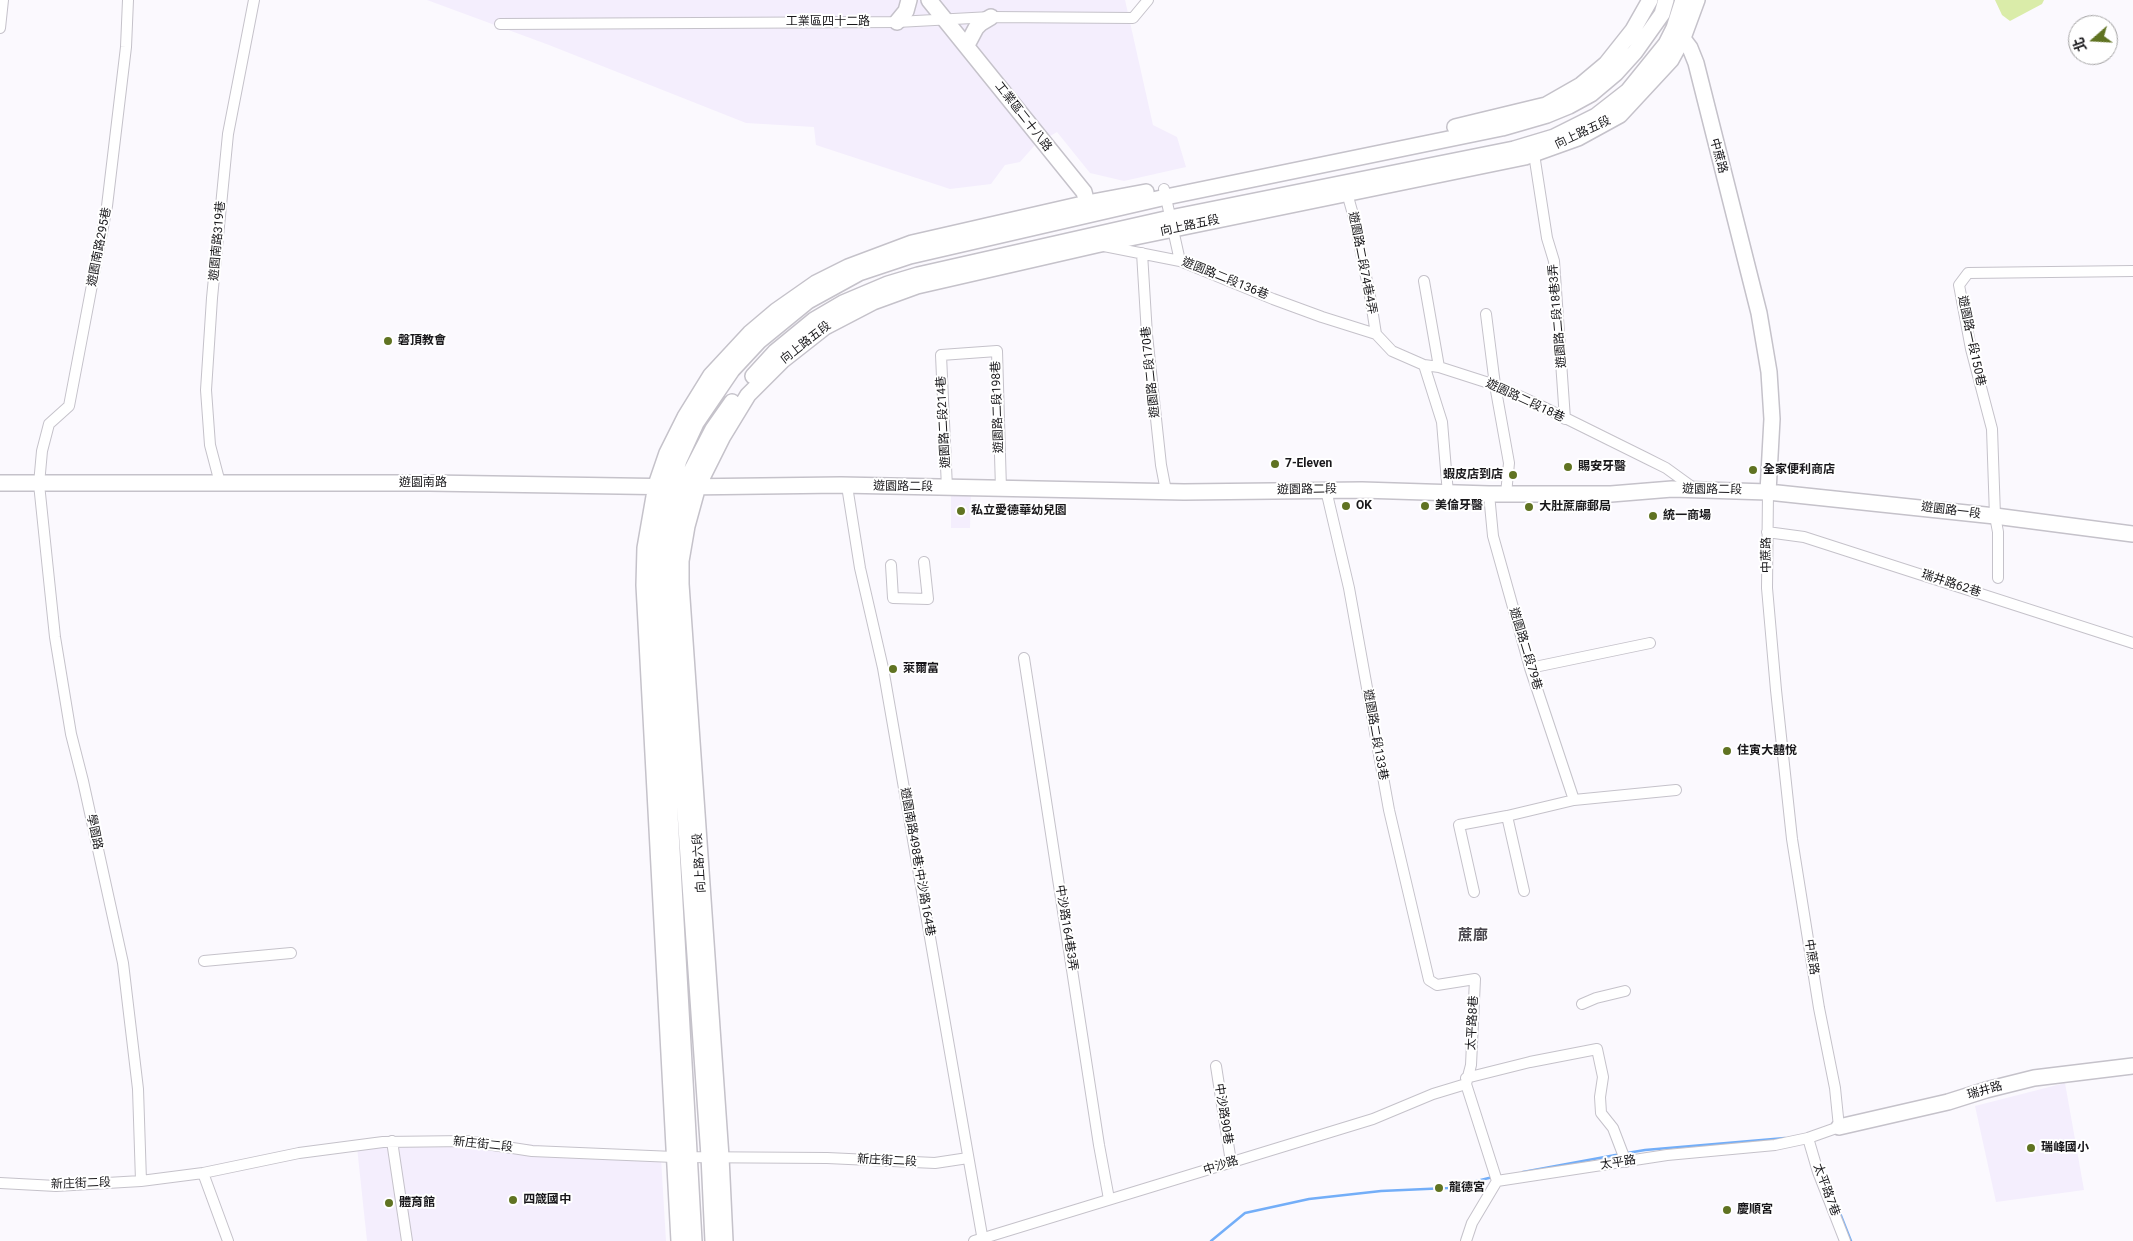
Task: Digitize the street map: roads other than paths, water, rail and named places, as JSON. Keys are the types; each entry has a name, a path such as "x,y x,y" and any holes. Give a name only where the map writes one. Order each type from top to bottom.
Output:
{"main road":[{"path":"897,22 906,11 909,0"},
{"name":"工業區二十八路","path":"929,0 1084,192 1095,239"},
{"name":"向上路五段","path":"1171,224 1347,194 1534,154 1578,138 1620,115 1671,60 1679,33 1683,0"},
{"name":"向上路五段","path":"677,486 738,394 775,352 814,320 843,303 888,284 918,275 1171,224 1514,148 1554,137 1596,116 1628,91 1666,44 1679,33 1697,0"},
{"path":"1165,193 1546,105 1582,84 1606,64 1633,30 1649,2"},
{"name":"中蔗路","path":"1649,2 1664,7 1690,48 1696,64 1759,313 1769,372 1772,419 1768,492"},
{"path":"679,1241 681,1157 657,584 663,514 677,486 679,460 696,423 732,370 758,341 808,302 859,273 910,256 1089,209 1502,128 1547,115 1591,94 1616,73 1635,52 1664,7"},
{"path":"967,45 976,28 991,18"},
{"path":"1671,60 1684,59 1696,64"},
{"name":"遊園南路","path":"0,483 847,486"},
{"name":"向上路六段","path":"677,486 669,546 669,583 715,1157 725,1241"},
{"name":"遊園路二段","path":"847,486 1166,491 1326,490 1448,494 1611,494 1672,489 1768,492"},
{"name":"遊園路一段","path":"1768,492 1995,516 2133,534"},
{"name":"瑞井路","path":"1839,1127 1948,1102 2034,1078 2133,1066"},
{"path":"681,1157 694,1241"},
{"name":"向上路六段","path":"713,1241 715,1157"}],"street":[{"path":"0,28 3,0"},
{"name":"遊園南路295巷","path":"39,484 42,450 49,424 69,406 108,206 126,47 128,0"},
{"name":"遊園南路319巷","path":"220,483 210,445 206,390 228,134 254,0"},
{"name":"工業區四十二路","path":"500,24 897,22 991,18 1133,18 1148,0"},
{"name":"遊園路二段18巷3弄","path":"1534,154 1547,238 1554,261 1565,419"},
{"path":"1165,193 1180,261"},
{"name":"遊園路二段74巷4弄","path":"1347,194 1354,218 1376,334"},
{"name":"遊園路二段136巷","path":"1095,239 1142,253 1180,261 1322,317"},
{"name":"遊園路二段170巷","path":"1142,253 1147,335 1161,465 1166,491"},
{"name":"遊園路一段150巷","path":"1995,516 1992,429 1959,286 1968,273 2133,271"},
{"path":"1424,281 1439,367"},
{"path":"1486,314 1494,385 1508,463 1506,494"},
{"name":"遊園路二段18巷","path":"1322,317 1376,334 1392,351 1424,365 1439,367 1494,385 1666,468 1696,490"},
{"name":"遊園路二段198巷","path":"941,355 997,350 1001,489"},
{"name":"遊園路二段214巷","path":"941,355 947,488"},
{"path":"1424,365 1442,422 1448,494"},
{"name":"學園路","path":"39,484 55,637 71,736 83,781 123,963 138,1089 141,1181"},
{"name":"遊園南路498巷;中沙路164巷","path":"847,486 860,568 883,668 968,1158 980,1240"},
{"name":"遊園路二段133巷","path":"1326,490 1349,588 1389,810 1428,980"},
{"name":"中蔗路","path":"1768,492 1767,588 1792,839 1819,1008 1836,1088 1839,1127"},
{"name":"遊園路二段79巷","path":"1489,494 1493,536 1530,668 1574,800"},
{"path":"1995,516 1998,532 1998,578"},
{"name":"瑞井路62巷","path":"1767,532 1804,537 2133,643"},
{"path":"891,565 893,598 928,599 924,562"},
{"path":"1530,668 1650,643"},
{"name":"中沙路164巷3弄","path":"1024,658 1099,1145 1110,1198"},
{"path":"1474,892 1459,825 1508,816 1574,800 1676,790"},
{"path":"1508,816 1524,891"},
{"path":"204,962 291,953"},
{"name":"太平路8巷","path":"1428,980 1436,985 1475,979 1471,1066 1466,1081"},
{"path":"1582,1004 1596,998 1625,991"},
{"name":"中沙路","path":"980,1240 1110,1198 1373,1118 1466,1081 1530,1062 1597,1049 1603,1078 1600,1097 1601,1113 1613,1128 1626,1162"},
{"name":"中沙路90巷","path":"1216,1066 1231,1162"},
{"path":"1466,1081 1497,1181 1472,1223 1466,1241"},
{"name":"太平路","path":"1497,1181 1667,1155 1775,1144 1808,1138 1839,1127"},
{"name":"太平路7巷","path":"1808,1138 1818,1172 1845,1241"},
{"path":"392,1141 407,1241"},
{"name":"新庄街二段","path":"0,1183 56,1186 141,1181 203,1172 346,1145 392,1141 467,1141 532,1151 681,1157 827,1158 935,1163 968,1158"},
{"path":"203,1172 228,1241"}],"waterway":[{"path":"1627,1153 1785,1138"},
{"path":"1523,1172 1621,1154"},
{"path":"1821,1165 1851,1241"},
{"path":"1211,1241 1245,1213 1309,1199 1381,1191 1448,1188 1493,1177"}],"place":[{"name":"磐頂教會","path":"388,341"},
{"name":"7-Eleven","path":"1275,464"},
{"name":"賜安牙醫","path":"1568,467"},
{"name":"全家便利商店","path":"1753,470"},
{"name":"蝦皮店到店","path":"1513,475"},
{"name":"OK","path":"1346,506"},
{"name":"美倫牙醫","path":"1425,506"},
{"name":"大肚蔗廍郵局","path":"1529,507"},
{"name":"私立愛德華幼兒園","path":"961,511"},
{"name":"統一商場","path":"1653,516"},
{"name":"萊爾富","path":"893,669"},
{"name":"住寅大囍悅","path":"1727,751"},
{"name":"瑞峰國小","path":"2031,1148"},
{"name":"龍德宮","path":"1439,1188"},
{"name":"四箴國中","path":"513,1200"},
{"name":"體育館","path":"389,1203"},
{"name":"慶順宮","path":"1727,1210"}],"district":[{"name":"蔗廍","path":"1473,936"}]}
